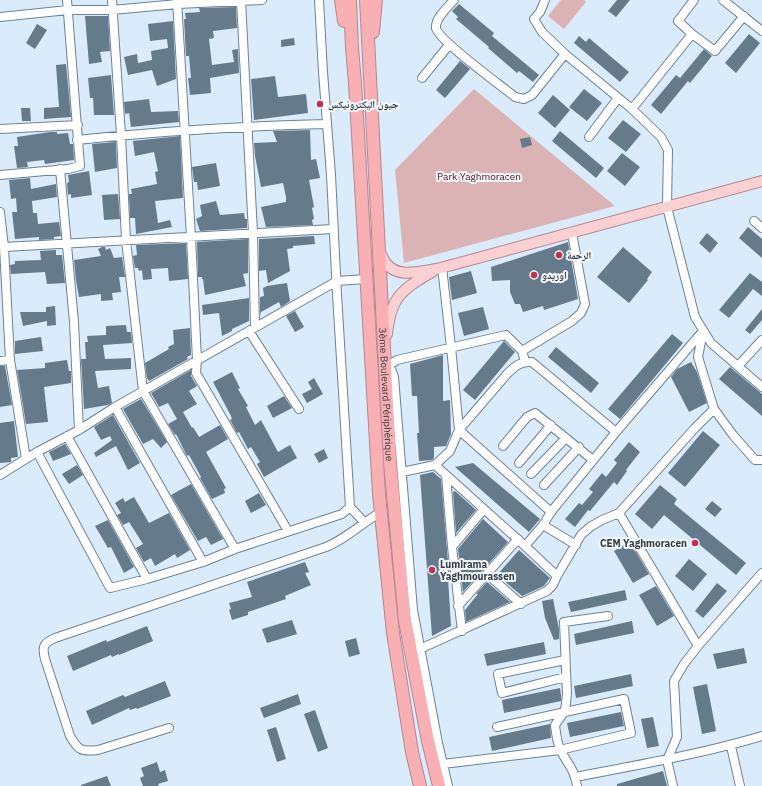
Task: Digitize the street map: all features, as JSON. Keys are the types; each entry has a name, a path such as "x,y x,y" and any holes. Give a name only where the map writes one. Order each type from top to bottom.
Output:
{"highway":[{"path":"341,0 346,33 352,48"},
{"name":"3ème Boulevard Périphérique","path":"350,0 381,512 393,633 412,752 420,786"},
{"name":"3ème Boulevard Périphérique","path":"366,0 387,364 390,463 405,621 428,741 439,786"},
{"path":"369,45 374,30 376,0"}],"main road":[{"path":"380,251 386,263 392,269 399,272 439,268 762,181"},
{"path":"387,364 389,316 395,300 407,288 439,268"}],"street":[{"path":"0,174 68,169 80,166 77,140 78,125 67,0"},
{"path":"112,0 126,240 143,391 235,549"},
{"path":"0,17 68,10 112,10 177,2 262,0"},
{"path":"319,0 350,507 364,522"},
{"path":"454,0 437,22 436,28 438,33 449,45 520,99 524,99 532,95 565,54"},
{"path":"545,0 540,12 534,19 542,32 565,54 632,109 661,137 668,150 666,207 696,317 711,343 762,386"},
{"path":"723,0 762,31"},
{"path":"241,1 253,233 252,329 299,409"},
{"path":"692,1 678,21 692,34 715,51 744,16"},
{"path":"177,2 191,237 197,360 196,373 288,531"},
{"path":"632,109 692,34"},
{"path":"422,78 449,45"},
{"path":"589,137 618,98"},
{"path":"77,140 184,129 327,124"},
{"path":"0,129 78,125"},
{"path":"60,169 74,322 78,430"},
{"path":"0,212 4,247 10,360 26,459"},
{"path":"754,221 762,228"},
{"path":"4,247 333,229"},
{"path":"522,351 572,321 581,313 585,304 572,233"},
{"path":"439,268 451,347 459,430 551,512"},
{"path":"0,474 337,281 366,279"},
{"path":"703,331 698,357 714,409 733,436 755,460 762,460"},
{"path":"525,546 616,432 703,331"},
{"path":"448,786 438,743 413,610 394,377 387,364 397,360 506,335 522,351 526,361"},
{"path":"738,366 762,340"},
{"path":"0,361 10,360"},
{"path":"402,472 436,465 450,451 459,430 507,374 516,366 526,361 532,362 616,432"},
{"path":"115,407 203,562"},
{"path":"420,648 462,631 548,591 553,585 581,535 590,527 602,520 619,513 694,429 714,409"},
{"path":"503,446 527,417 535,413 579,447 593,460"},
{"path":"518,463 551,425"},
{"path":"68,436 147,579"},
{"path":"531,474 566,438"},
{"path":"544,485 579,447"},
{"path":"37,452 110,588 147,579 203,562 235,549 342,514 350,507"},
{"path":"436,465 557,576"},
{"path":"446,475 458,606 462,631"},
{"path":"452,547 484,509"},
{"path":"170,728 98,750 80,750 70,736 49,673 43,651 45,644 55,638 339,542 364,522 381,512"},
{"path":"619,513 698,646"},
{"path":"543,525 576,545"},
{"path":"458,606 518,539"},
{"path":"672,786 667,760 677,736 674,680 698,646 762,573"},
{"path":"487,574 521,604"},
{"path":"576,786 575,777 571,766 560,750 554,725 565,711 567,694 564,622 608,616"},
{"path":"566,660 498,674 502,693 566,677"},
{"path":"443,764 560,750 631,733 624,699 497,727"},
{"path":"575,777 667,760 731,746 762,736"},
{"path":"731,746 740,786"}],"green space":[{"path":"561,0 584,0 586,2 564,29 548,16"},
{"name":"Park Yaghmoracen","path":"474,89 615,206 404,263 395,170"}],"building":[{"path":"617,0 630,0 616,17 608,11"},
{"path":"459,4 494,33 492,36 539,75 533,82 519,71 517,73 456,19 458,17 452,11"},
{"path":"236,7 237,28 213,31 214,38 209,39 212,65 234,62 232,50 238,49 239,73 210,78 211,93 190,95 188,78 191,78 189,56 186,56 185,13 200,12 199,8"},
{"path":"85,16 108,16 110,51 100,52 102,62 89,64"},
{"path":"173,21 176,79 157,86 152,70 128,75 124,57 137,54 138,63 152,60 151,51 168,48 167,39 150,41 148,24"},
{"path":"37,24 47,30 35,49 26,43"},
{"path":"749,34 760,43 736,73 725,63"},
{"path":"579,36 586,42 589,38 629,72 620,82 574,43"},
{"path":"294,38 295,45 281,47 281,40"},
{"path":"704,49 712,56 690,83 688,81 661,114 651,105 676,75 680,78"},
{"path":"460,61 470,69 445,98 436,90"},
{"path":"66,64 71,117 44,119 44,108 59,107 56,65"},
{"path":"111,75 114,115 94,115 93,98 90,98 88,78"},
{"path":"275,76 278,97 306,94 308,113 254,120 251,79"},
{"path":"584,89 602,103 587,121 569,107"},
{"path":"553,95 570,110 555,128 538,113"},
{"path":"149,99 151,112 178,111 179,122 131,127 129,113 125,114 124,102"},
{"path":"21,108 30,108 31,121 22,121"},
{"path":"623,120 641,134 626,152 608,138"},
{"path":"310,130 311,160 316,159 320,178 309,180 314,207 312,208 314,219 312,220 313,225 266,227 261,207 286,202 286,197 283,183 261,187 254,143 277,142 273,131"},
{"path":"560,131 604,168 596,178 552,141"},
{"path":"57,132 57,134 68,133 70,144 73,144 74,160 45,164 44,160 27,162 28,167 17,168 14,146 18,146 17,137"},
{"path":"180,136 183,198 155,201 158,223 170,220 172,227 136,234 135,218 130,218 129,194 132,194 131,189 157,184 155,172 158,171 154,152 135,156 133,141"},
{"path":"530,137 532,145 522,148 520,139"},
{"path":"116,142 117,168 95,172 92,144"},
{"path":"622,153 640,167 625,186 607,171"},
{"path":"216,163 220,186 198,190 197,182 194,182 192,167"},
{"path":"89,171 92,195 71,198 71,194 68,195 68,175"},
{"path":"30,178 31,189 56,184 57,197 32,201 33,213 37,213 38,224 59,222 61,236 54,237 54,239 39,240 39,237 15,239 12,212 17,212 16,198 11,199 9,180"},
{"path":"118,194 120,219 104,220 102,195"},
{"path":"216,201 220,215 244,213 245,219 247,219 247,228 200,231 196,219 202,216 200,205"},
{"path":"748,227 762,239 762,258 739,238"},
{"path":"707,233 718,243 710,253 699,243"},
{"path":"314,236 315,244 293,246 293,248 287,249 290,271 268,283 266,270 259,271 259,239"},
{"path":"248,239 248,273 243,274 246,286 205,295 203,279 202,277 198,277 197,242"},
{"name":"اوريدو","path":"568,242 578,299 544,310 543,306 523,312 520,304 515,304 510,292 510,280 492,281 491,267"},
{"path":"186,243 188,279 169,281 167,268 151,269 152,279 143,280 142,270 139,271 138,268 135,268 133,256 137,255 136,245"},
{"path":"105,247 106,250 110,248 114,258 122,257 125,277 119,277 121,292 112,293 113,300 101,301 101,294 79,297 74,260 101,256 98,249"},
{"path":"623,247 652,272 647,279 648,280 629,303 597,277"},
{"path":"56,250 56,255 62,255 65,283 47,284 45,272 11,274 10,265 15,264 15,261 41,260 40,251"},
{"path":"471,271 477,293 452,300 449,277"},
{"path":"750,273 762,282 762,296 753,289 729,318 719,310"},
{"path":"287,283 290,301 281,307 279,302 261,312 260,316 260,297 264,296 263,288"},
{"path":"249,298 249,321 232,329 232,331 222,336 219,313 203,315 202,305"},
{"path":"55,306 56,325 47,326 47,321 23,326 20,312 46,312 46,307"},
{"path":"483,307 489,329 464,336 458,313"},
{"path":"762,309 762,320 750,334 745,330"},
{"path":"295,311 304,327 295,332 286,316"},
{"path":"126,325 127,332 131,332 132,343 103,345 105,359 131,358 131,369 95,371 98,388 109,386 112,403 84,409 81,359 86,359 85,342 88,342 87,336 106,335 106,326"},
{"path":"190,328 191,355 187,357 188,359 149,381 147,378 145,363 169,349 168,347 174,344 173,330"},
{"path":"672,334 683,343 620,419 608,409"},
{"path":"41,337 43,351 15,354 15,341"},
{"path":"504,341 515,352 475,400 463,390"},
{"path":"556,347 599,383 591,393 548,357"},
{"path":"443,355 443,401 450,400 451,434 446,446 434,447 434,458 432,460 419,461 417,396 412,396 410,364"},
{"path":"67,360 69,371 71,371 71,383 44,387 48,422 26,424 17,370 45,368 45,363"},
{"path":"691,362 697,372 707,403 689,412 671,377 677,369"},
{"path":"0,366 5,366 12,405 0,407"},
{"path":"730,367 762,394 762,416 719,379"},
{"path":"191,370 191,376 197,386 189,391 197,404 183,412 199,437 220,425 228,439 206,452 226,488 224,489 225,493 212,499 189,455 187,456 176,434 175,435 168,424 177,419 168,403 159,407 151,393"},
{"path":"232,372 240,388 238,389 248,406 246,407 255,425 261,420 278,452 290,445 297,458 264,477 257,464 260,462 251,447 248,449 239,432 237,433 230,420 232,419 231,416 213,382"},
{"path":"314,378 323,394 307,403 302,394 312,389 308,382"},
{"path":"284,396 292,408 273,418 267,406"},
{"path":"141,399 167,442 161,448 153,439 143,444 123,409"},
{"path":"113,415 140,463 128,470 116,446 96,457 94,453 112,440 110,436 101,440 94,427"},
{"path":"14,421 18,457 11,458 11,462 0,463 0,423"},
{"path":"703,431 720,445 685,487 668,473"},
{"path":"629,442 640,452 617,485 614,482 590,511 588,510 575,527 565,519 579,503 582,505 593,492 589,489 602,473 606,477 617,463 614,460"},
{"path":"65,444 71,454 53,461 49,452"},
{"path":"324,449 328,458 319,463 314,454"},
{"path":"473,463 540,519 529,532 455,467"},
{"path":"77,465 83,475 69,484 62,474"},
{"path":"433,472 441,479 450,578 448,578 451,626 432,636 420,475"},
{"path":"191,484 223,539 211,545 206,537 198,541 171,495"},
{"path":"660,485 677,499 674,504 746,563 736,575 664,515 652,529 635,514"},
{"path":"455,491 476,510 456,533 453,492"},
{"path":"259,493 266,505 251,513 245,501"},
{"path":"134,497 149,523 169,513 190,550 177,558 175,554 155,566 151,558 144,562 136,548 143,544 129,522 123,525 117,515 121,513 115,503 123,498 125,502"},
{"path":"712,501 722,509 715,517 705,509"},
{"path":"483,519 508,542 463,592 458,549"},
{"path":"108,520 134,567 124,573 111,547 108,548 95,526"},
{"path":"630,542 649,574 633,583 614,551"},
{"path":"519,550 550,578 544,586 522,596 497,575"},
{"path":"689,559 707,574 693,591 675,576"},
{"path":"305,562 309,572 305,573 311,585 285,596 286,599 248,612 248,615 232,620 229,610 231,609 229,603 252,597 247,582"},
{"path":"487,582 510,602 466,622 465,610 478,594 476,594"},
{"path":"717,583 727,591 703,618 695,611"},
{"path":"656,586 674,616 657,626 639,595"},
{"path":"625,590 627,600 571,612 568,602"},
{"path":"553,599 559,629 559,639 554,640 545,618 542,601"},
{"path":"292,620 297,634 267,643 262,629"},
{"path":"632,621 634,633 576,645 574,634"},
{"path":"147,626 153,641 119,655 112,657 111,655 73,671 67,656 106,640 107,642"},
{"path":"356,638 360,654 349,657 345,641"},
{"path":"544,642 546,654 487,666 484,654"},
{"path":"744,648 747,663 717,669 713,654"},
{"path":"631,674 633,686 576,698 574,686"},
{"path":"165,681 171,696 137,709 130,710 129,708 92,725 86,711 123,695 125,697"},
{"path":"707,684 716,731 702,734 693,687"},
{"path":"560,688 561,701 504,713 502,700"},
{"path":"298,694 301,704 264,718 260,708"},
{"path":"315,710 328,748 318,752 304,714"},
{"path":"621,712 624,726 570,737 567,723"},
{"path":"653,717 659,746 647,748 641,719"},
{"path":"550,724 551,738 492,751 489,737"},
{"path":"276,727 286,759 277,762 267,730"},
{"path":"157,762 160,772 165,770 168,781 158,784 159,786 143,786 140,778 144,776 141,768"},
{"path":"663,771 667,786 617,786 617,784"},
{"path":"107,776 111,786 81,786 81,785"}],"place":[{"name":"جيون اليكترونيكس","path":"320,104"},
{"name":"الرحمة","path":"559,255"},
{"name":"اوريدو","path":"534,275"},
{"name":"CEM Yaghmoracen","path":"695,543"},
{"name":"Lumirama Yaghmourassen","path":"432,570"}]}
